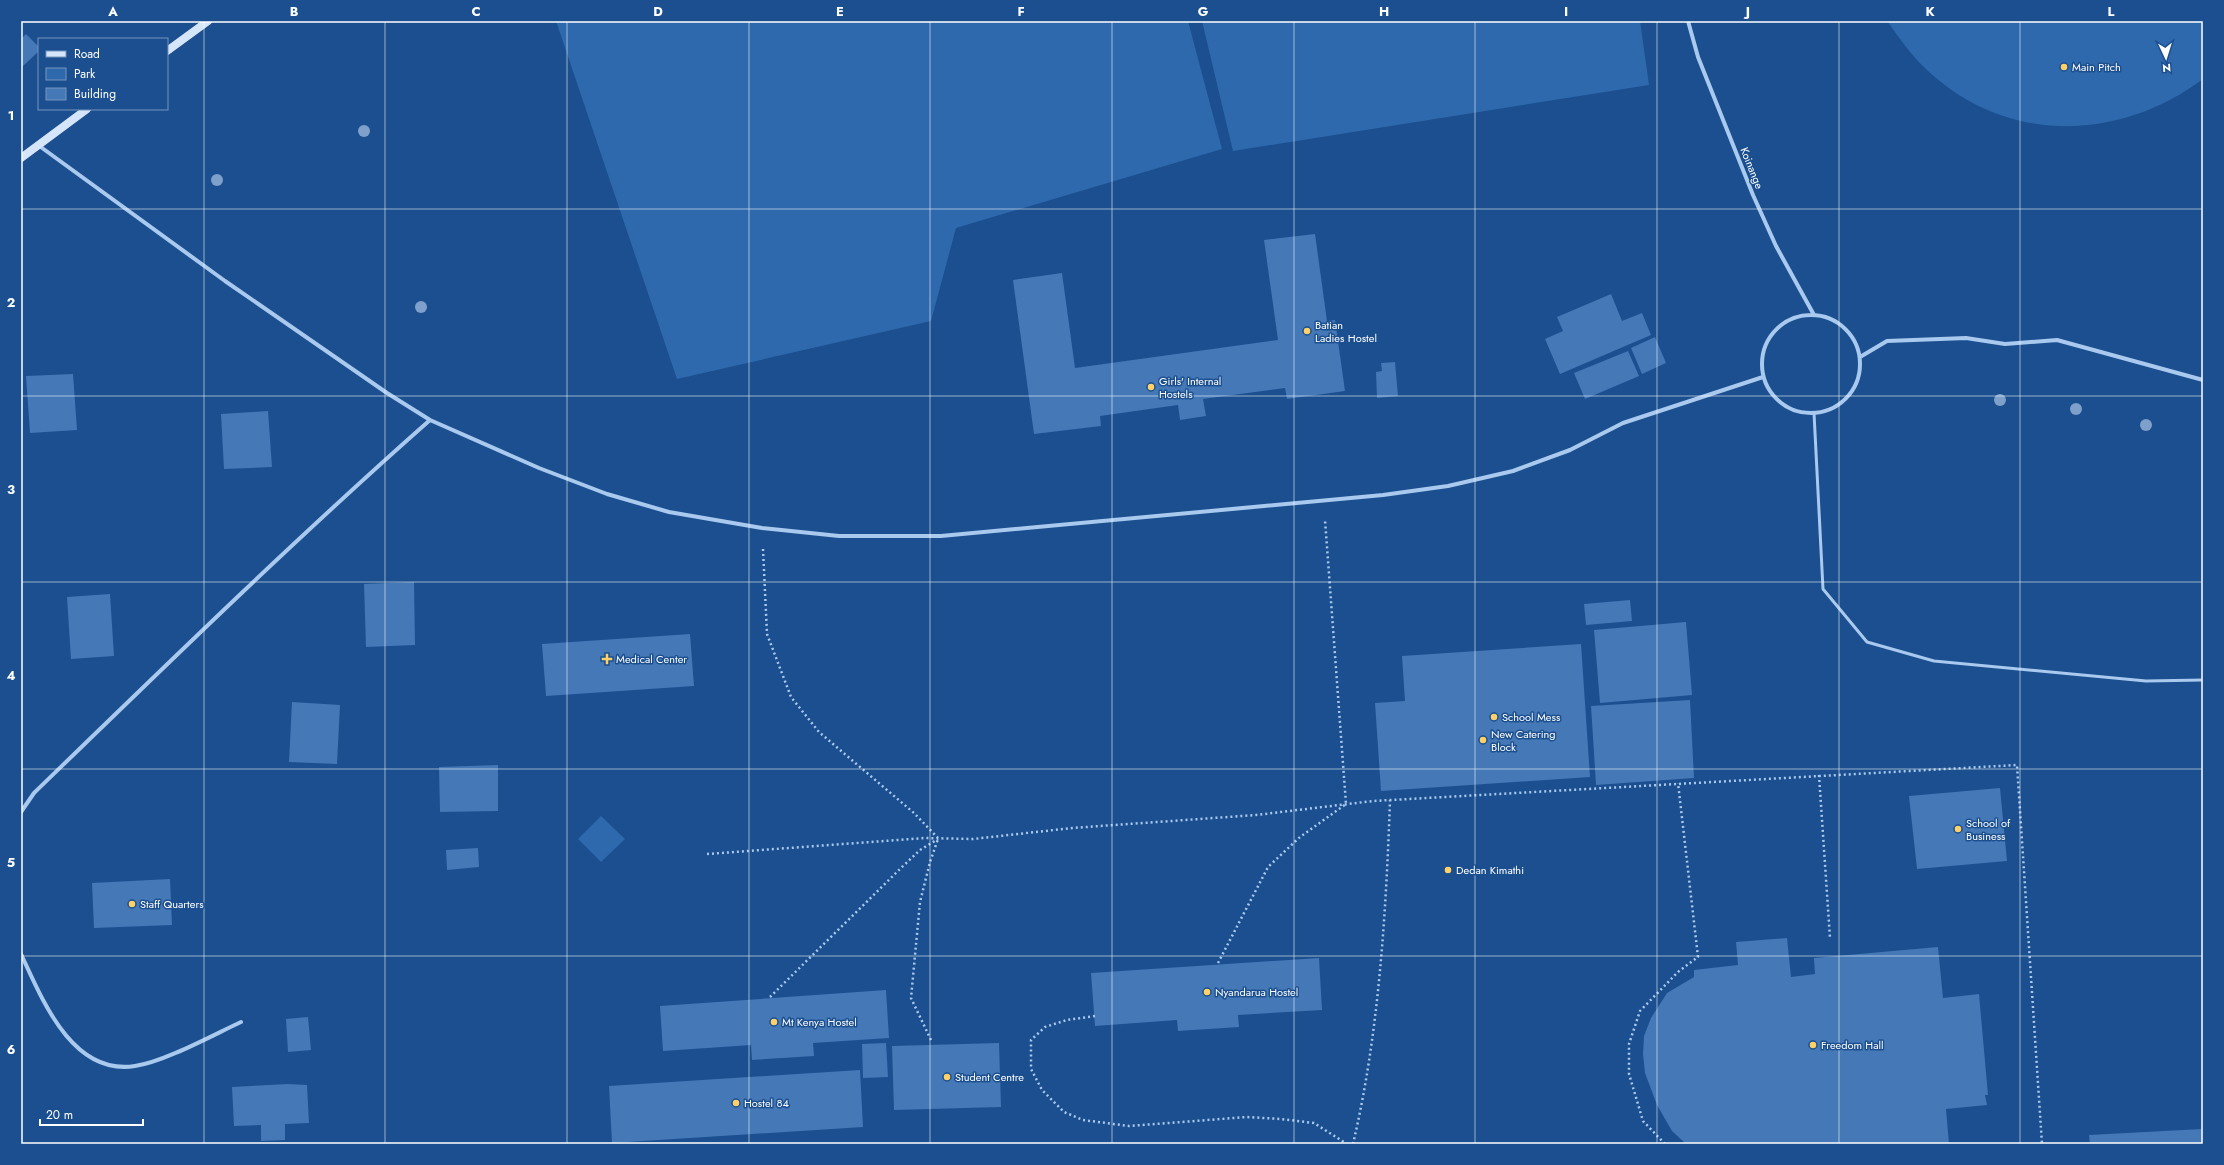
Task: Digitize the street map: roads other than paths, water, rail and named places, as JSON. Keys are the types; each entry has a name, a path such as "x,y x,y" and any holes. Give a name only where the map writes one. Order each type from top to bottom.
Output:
{"street":[{"path":"168,50 208,21"},
{"name":"Koinange","path":"1688,21 1698,57 1753,195 1776,246 1814,315"},
{"path":"21,158 86,110"},
{"path":"37,145 225,281 387,393 430,420 532,465 607,494 669,512 762,528 840,536 941,536 1324,501 1448,486 1513,471 1570,450 1623,423 1763,376"},
{"path":"1814,315 1831,319 1844,328 1855,341 1860,357 1860,373 1854,388 1844,401 1830,410 1814,413 1796,412 1782,404 1770,392 1763,376 1762,361 1765,346 1773,333 1792,320 1814,315"},
{"path":"1860,357 1887,341 1966,338 2005,344 2057,340 2203,380"},
{"path":"21,812 34,793 176,656 352,489 430,420"},
{"path":"21,954 40,995 67,1039 84,1054 102,1062 119,1067 135,1066 164,1056 241,1022"}],"lane":[{"path":"1814,413 1823,589 1866,642 1934,661 2146,681 2203,680"}],"place":[{"name":"Main Pitch","path":"2064,67"},
{"name":"Batian Ladies Hostel","path":"1307,331"},
{"name":"Girls' Internal Hostels","path":"1151,387"},
{"name":"Medical Center","path":"607,659"},
{"name":"School Mess","path":"1494,717"},
{"name":"New Catering Block","path":"1483,740"},
{"name":"School of Business","path":"1958,829"},
{"name":"Dedan Kimathi","path":"1448,870"},
{"name":"Staff Quarters","path":"132,904"},
{"name":"Nyandarua Hostel","path":"1207,992"},
{"name":"Mt Kenya Hostel","path":"774,1022"},
{"name":"Freedom Hall","path":"1813,1045"},
{"name":"Student Centre","path":"947,1077"},
{"name":"Hostel 84","path":"736,1103"}]}
